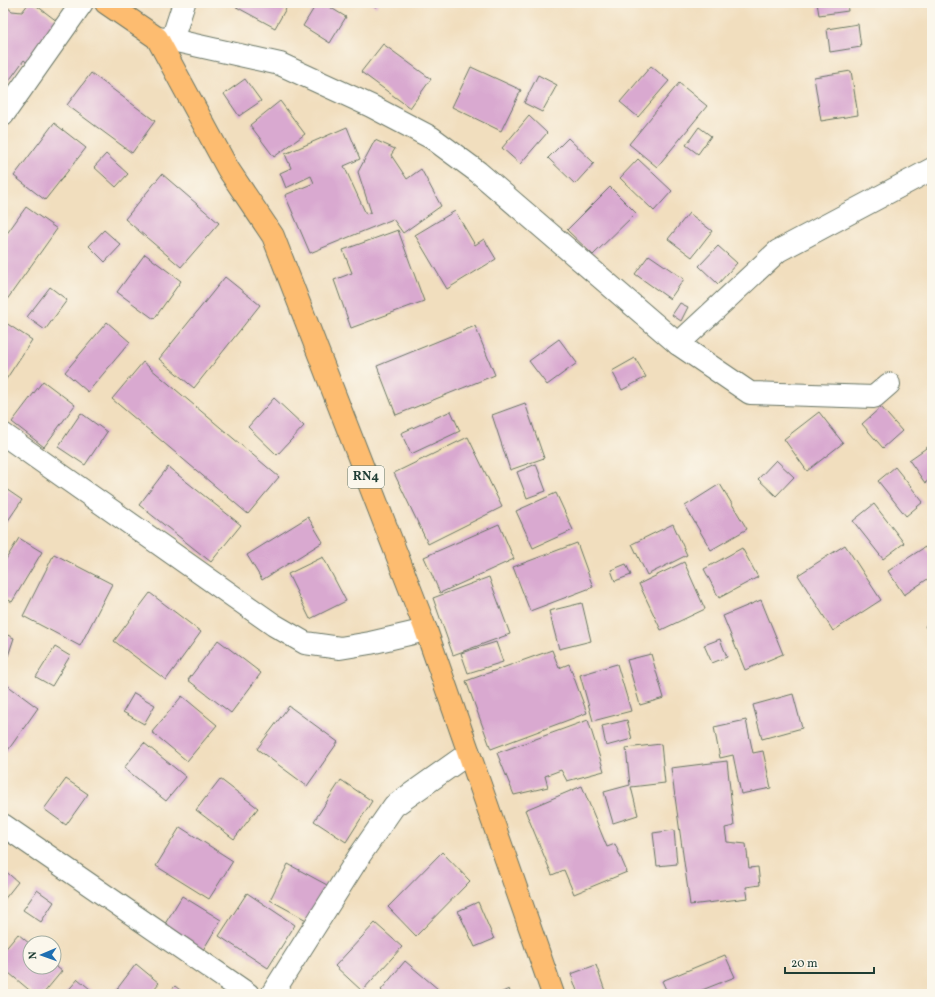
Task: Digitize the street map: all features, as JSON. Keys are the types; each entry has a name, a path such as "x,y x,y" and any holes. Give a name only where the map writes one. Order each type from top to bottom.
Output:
{"highway":[{"name":"RN4","path":"106,3 165,39 228,169 273,236 426,630 554,994"}],"street":[{"path":"3,115 82,3"},
{"path":"184,3 165,39 280,64 371,106 432,138 478,172 678,344 750,393 874,397 889,384"},
{"path":"678,344 778,252 932,169"},
{"path":"3,434 268,620 305,643 340,648 370,643 426,630"},
{"path":"272,994 360,855 394,806 469,752"},
{"path":"3,825 248,994"}],"building":[{"path":"29,3 33,3 66,28 35,69 24,60 3,89 3,4 12,11 22,12"},
{"path":"229,3 289,3 275,28"},
{"path":"317,3 323,3 346,17 330,43 303,26"},
{"path":"370,3 379,3 376,7"},
{"path":"817,3 847,3 848,11 819,15"},
{"path":"858,24 861,47 830,52 827,29"},
{"path":"383,44 431,79 410,108 361,72"},
{"path":"651,66 669,81 638,117 620,102"},
{"path":"471,67 521,90 501,131 452,107"},
{"path":"851,71 858,115 821,121 814,77"},
{"path":"91,73 155,121 132,153 67,105"},
{"path":"538,75 557,85 542,112 524,103"},
{"path":"245,79 261,101 239,116 224,94"},
{"path":"679,83 707,106 657,167 629,144"},
{"path":"280,101 305,134 274,157 250,125"},
{"path":"529,116 547,133 520,164 502,148"},
{"path":"54,123 86,148 45,200 14,176"},
{"path":"347,127 360,159 344,166 366,214 371,212 358,172 375,140 395,149 391,155 407,179 421,169 441,206 403,233 393,219 310,253 285,195 314,183 311,176 286,188 280,173 291,168 285,154"},
{"path":"699,127 711,136 698,154 686,145"},
{"path":"568,138 594,163 575,184 548,158"},
{"path":"106,154 128,174 116,187 94,167"},
{"path":"638,159 672,191 654,211 620,178"},
{"path":"162,174 219,223 181,267 125,219"},
{"path":"610,187 636,213 593,255 567,230"},
{"path":"26,207 57,229 6,301 3,299 3,239"},
{"path":"455,211 475,245 484,239 496,259 447,289 415,235"},
{"path":"689,213 712,231 692,257 668,239"},
{"path":"104,230 121,245 105,262 89,246"},
{"path":"398,230 424,301 351,328 334,280 352,273 343,250"},
{"path":"718,246 737,263 718,284 699,266"},
{"path":"145,254 181,281 154,319 117,292"},
{"path":"649,255 684,279 670,299 635,274"},
{"path":"225,277 260,305 194,388 159,359"},
{"path":"50,287 67,300 45,330 27,317"},
{"path":"680,303 688,307 681,321 672,315"},
{"path":"107,322 130,342 88,392 65,372"},
{"path":"6,323 32,340 3,384 3,328"},
{"path":"475,326 495,375 396,415 377,366"},
{"path":"559,339 577,363 547,385 529,361"},
{"path":"635,358 646,377 622,390 612,371"},
{"path":"143,362 279,477 248,514 112,399"},
{"path":"43,381 75,405 44,447 12,422"},
{"path":"274,398 304,426 277,455 248,427"},
{"path":"525,403 544,458 510,470 492,415"},
{"path":"881,407 902,431 883,448 862,424"},
{"path":"451,411 460,431 411,454 401,433"},
{"path":"819,412 843,443 807,471 784,439"},
{"path":"81,413 107,432 85,465 58,447"},
{"path":"468,437 502,507 428,544 394,473"},
{"path":"932,444 932,478 925,483 909,460"},
{"path":"776,460 794,477 776,496 758,479"},
{"path":"536,464 546,491 527,498 517,472"},
{"path":"168,467 241,525 211,562 139,505"},
{"path":"895,467 923,502 906,516 878,481"},
{"path":"720,484 747,529 711,550 685,506"},
{"path":"3,487 22,500 3,528"},
{"path":"556,493 573,530 533,548 516,511"},
{"path":"874,504 904,543 883,559 853,521"},
{"path":"308,517 323,542 262,580 247,555"},
{"path":"499,524 514,559 440,593 424,557"},
{"path":"673,524 687,555 647,575 632,544"},
{"path":"19,538 42,552 12,602 3,597 3,564"},
{"path":"577,543 593,587 530,611 513,567"},
{"path":"845,545 881,600 833,631 798,575"},
{"path":"925,547 932,558 932,576 904,595 888,571"},
{"path":"742,548 758,577 719,598 704,569"},
{"path":"54,554 112,584 80,646 23,616"},
{"path":"323,557 346,601 310,619 288,574"},
{"path":"684,562 705,609 661,630 639,584"},
{"path":"626,564 631,575 615,581 611,570"},
{"path":"489,577 510,634 453,655 433,598"},
{"path":"150,593 201,632 166,680 114,641"},
{"path":"761,600 783,654 745,670 723,616"},
{"path":"582,603 591,641 559,649 549,611"},
{"path":"932,621 932,638 925,626"},
{"path":"3,633 14,638 8,656 3,654"},
{"path":"720,639 727,657 712,663 704,645"},
{"path":"218,640 261,673 231,713 188,680"},
{"path":"496,642 503,662 468,673 461,653"},
{"path":"55,647 70,656 52,686 36,677"},
{"path":"552,650 559,668 569,664 587,713 491,749 466,681"},
{"path":"651,654 664,698 640,705 627,660"},
{"path":"617,664 631,711 593,721 580,675"},
{"path":"3,682 38,708 6,753 3,751"},
{"path":"134,693 155,705 144,724 123,712"},
{"path":"793,694 802,728 762,739 753,705"},
{"path":"182,696 217,725 187,761 152,732"},
{"path":"289,706 338,742 307,786 257,749"},
{"path":"588,720 604,771 567,781 561,770 545,776 548,787 514,795 497,753"},
{"path":"627,720 632,739 606,746 602,726"},
{"path":"746,720 753,753 763,751 771,788 741,794 733,755 720,758 714,727"},
{"path":"144,743 186,777 166,801 124,768"},
{"path":"661,744 665,783 631,787 638,815 613,823 604,792 630,785 626,748"},
{"path":"727,761 734,826 725,828 727,842 746,844 749,868 758,867 760,885 746,887 748,898 690,905 671,768"},
{"path":"66,779 88,794 66,825 44,809"},
{"path":"220,779 258,808 234,839 196,810"},
{"path":"341,780 372,801 346,842 314,821"},
{"path":"582,786 607,847 615,844 627,872 574,894 564,870 552,875 525,810"},
{"path":"180,827 233,861 209,899 156,866"},
{"path":"674,830 677,864 657,866 653,833"},
{"path":"442,852 470,881 416,936 388,907"},
{"path":"288,864 329,886 310,922 270,900"},
{"path":"3,869 18,882 3,901"},
{"path":"37,890 54,902 41,922 23,910"},
{"path":"247,893 295,925 268,968 219,936"},
{"path":"182,896 221,920 203,950 163,927"},
{"path":"478,902 494,939 475,947 458,911"},
{"path":"375,923 402,947 362,991 335,966"},
{"path":"18,934 22,937 22,975 59,975 43,994 34,994 3,968 3,952"},
{"path":"725,955 735,977 692,994 668,994 662,981"},
{"path":"405,961 438,989 435,994 385,994 381,990"},
{"path":"136,964 159,983 150,994 123,994 117,989"},
{"path":"596,965 606,994 578,994 571,974"},
{"path":"78,979 96,994 65,994"},
{"path":"175,986 185,994 168,994"},
{"path":"509,989 511,994 498,994"}]}
